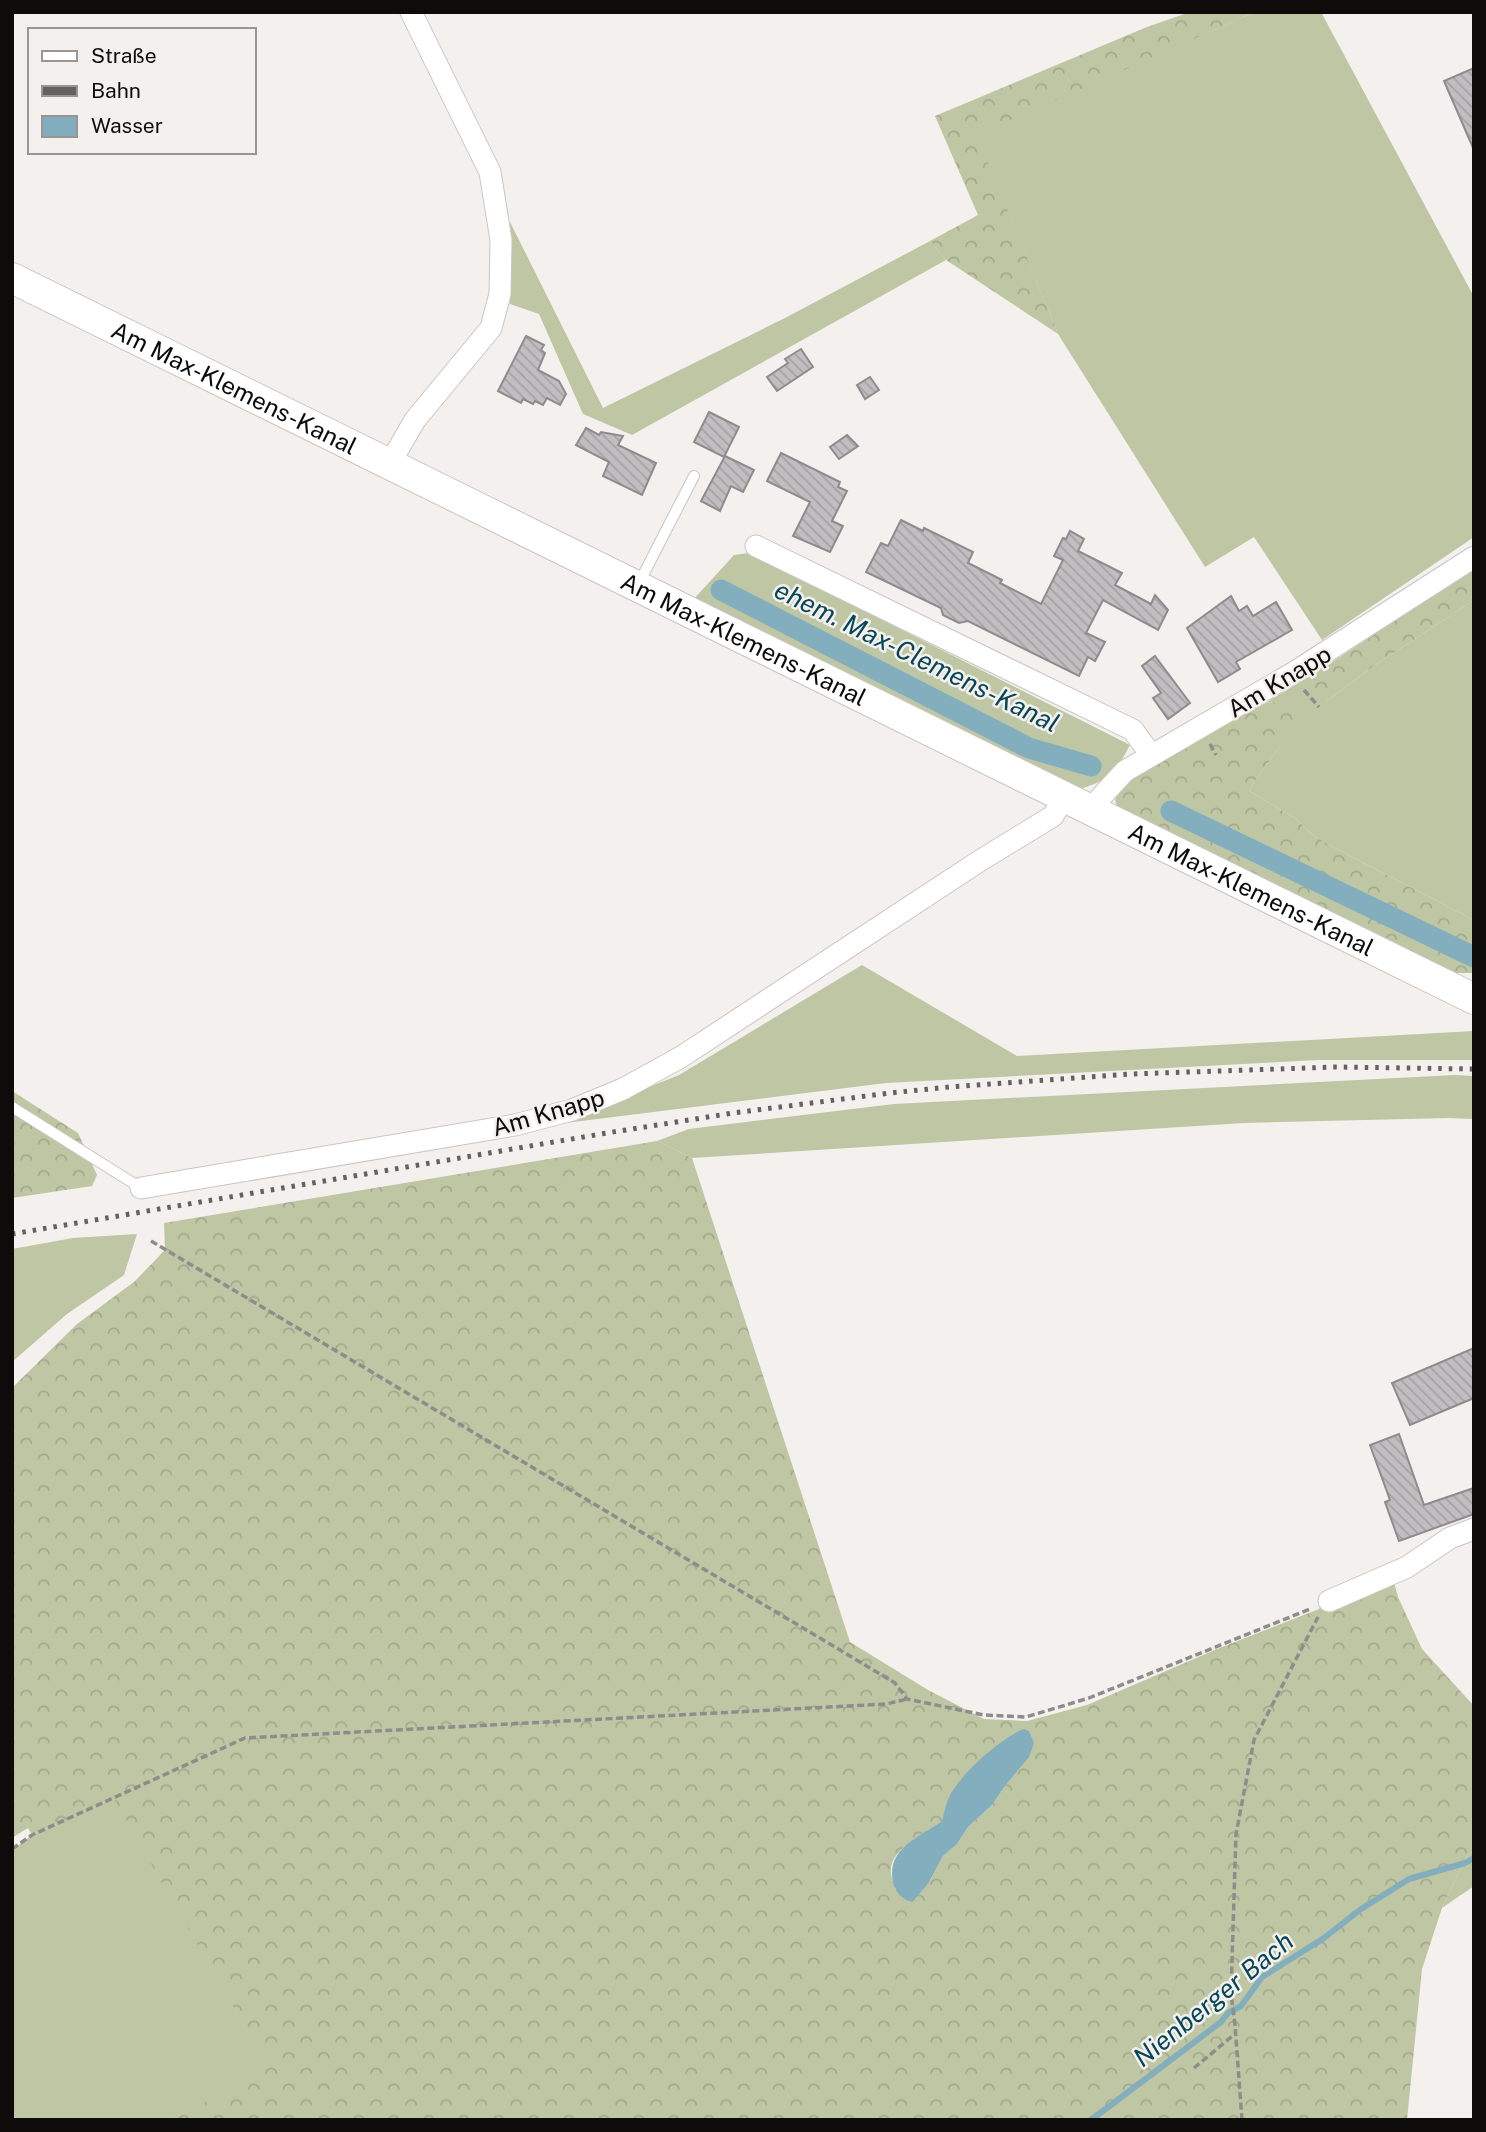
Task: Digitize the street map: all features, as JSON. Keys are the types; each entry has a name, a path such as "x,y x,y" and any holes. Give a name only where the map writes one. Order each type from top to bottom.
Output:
{"main road":[{"name":"Am Max-Klemens-Kanal","path":"12,278 390,463 640,581 1064,797 1474,999"}],"street":[{"path":"390,463 415,420 491,328 500,294 501,240 490,172 411,12"},
{"path":"756,546 1133,730 1151,755"},
{"name":"Am Knapp","path":"1093,811 1101,797 1125,771 1305,666 1474,557"},
{"name":"Am Knapp","path":"141,1188 515,1125 594,1101 670,1063 758,1008 981,860 1053,816 1064,797"},
{"path":"1329,1601 1407,1567 1450,1538 1474,1529"}],"lane":[{"path":"640,581 694,476"},
{"name":"Am Knapp","path":"12,1107 141,1188"}],"path":[{"path":"151,1241 835,1647 895,1684 907,1699"},
{"path":"12,1849 32,1835 245,1738 886,1704 907,1699 985,1715 1026,1717 1089,1698 1329,1601"},
{"path":"1242,2120 1236,2025 1231,1993 1236,1834 1254,1741 1313,1623 1329,1601"},
{"path":"1194,2068 1236,2033"}],"green space":[{"path":"1190,12 1255,12 977,135 1058,334 946,260 930,241 978,215 935,116 1147,27"},
{"path":"1255,12 1321,12 1474,297 1474,537 1322,640 1254,537 1205,567 1058,334 976,134"},
{"path":"510,222 603,408 785,318 930,241 946,260 632,435 583,414 539,314 510,304"},
{"path":"749,553 1130,745 1110,775 1077,790 693,600 734,555"},
{"path":"1474,569 1474,600 1371,668 1327,701 1311,689 1310,682 1317,672"},
{"path":"1474,600 1474,920 1335,848 1313,835 1295,818 1251,792 1250,788 1296,729 1276,702 1265,703 1317,672 1312,676 1327,701 1371,668"},
{"path":"1276,702 1292,712 1298,728 1275,753 1250,788 1251,792 1295,818 1313,835 1335,848 1474,920 1474,973 1457,973 1442,967 1118,808 1115,798 1117,793 1136,775 1265,703"},
{"path":"862,965 1017,1056 1474,1031 1474,1060 1319,1060 886,1083 557,1124 679,1075"},
{"path":"1474,1076 1474,1119 1244,1123 692,1158 657,1141 689,1129 894,1104"},
{"path":"12,1091 78,1133 97,1175 92,1186 12,1198"},
{"path":"657,1141 692,1158 850,1642 928,1690 984,1719 1027,1721 1087,1705 1319,1609 1330,1594 1389,1564 1398,1597 1422,1649 1474,1706 1474,1850 1467,1856 1442,1908 1422,1969 1407,2120 171,2120 268,2068 114,1799 32,1835 28,1828 12,1838 12,1388 77,1324 134,1282 165,1250 164,1223","holes":["1008,1782 992,1805 943,1856 928,1884 912,1901 895,1889 891,1872 896,1856 910,1842 942,1821 950,1796"]},
{"path":"137,1234 124,1275 67,1314 12,1362 12,1249 73,1238"},
{"path":"114,1798 269,2069 171,2120 12,2120 12,1850 32,1835"},
{"path":"1474,1850 1474,1886 1442,1908 1467,1856"}],"water":[{"path":"1023,1729 1029,1731 1034,1743 1029,1757 992,1805 943,1856 928,1884 912,1902 902,1897 894,1887 892,1871 899,1852 942,1821 950,1795 972,1767 1003,1741"}],"building":[{"path":"1474,68 1474,150 1444,81"},
{"path":"526,336 544,345 541,350 545,353 538,370 559,381 566,394 560,405 547,398 543,405 523,399 521,403 498,391"},
{"path":"801,349 813,367 777,391 767,377 788,363 785,359"},
{"path":"870,377 879,390 865,399 857,385"},
{"path":"709,412 739,427 724,457 694,442"},
{"path":"586,428 599,435 601,432 623,436 618,445 656,463 642,495 603,476 609,462 576,445"},
{"path":"847,435 858,446 839,459 830,447"},
{"path":"781,453 840,482 838,487 847,491 832,521 843,526 830,552 793,536 810,502 767,481"},
{"path":"725,456 754,470 743,492 731,486 720,511 701,501"},
{"path":"901,520 973,552 968,563 1041,604 1063,560 1054,556 1063,538 1066,539 1070,531 1084,539 1078,551 1122,573 1115,585 1151,604 1155,595 1168,610 1158,630 1103,600 1086,633 1105,642 1095,661 1088,657 1079,676 968,621 959,623 943,615 941,608 866,572 881,543 888,546"},
{"path":"1231,596 1239,611 1247,606 1253,616 1276,602 1292,630 1236,662 1240,669 1218,682 1187,628"},
{"path":"1155,656 1190,703 1168,719 1153,698 1161,693 1142,666"},
{"path":"1474,1348 1474,1398 1410,1425 1392,1383"},
{"path":"1399,1434 1424,1505 1474,1488 1474,1514 1399,1541 1385,1502 1390,1500 1370,1445"}],"waterway":[{"name":"ehem. Max-Clemens-Kanal","path":"721,590 1029,748 1091,766"},
{"name":"ehem. Max-Clemens-Kanal","path":"1171,811 1474,957"},
{"name":"Nienberger Bach","path":"1091,2120 1221,2022 1228,2013 1241,2006 1262,1977 1324,1938 1361,1909 1409,1879 1474,1858"}],"railway":[{"path":"12,1234 607,1133 733,1113 890,1093 1131,1074 1336,1067 1474,1069"}]}
